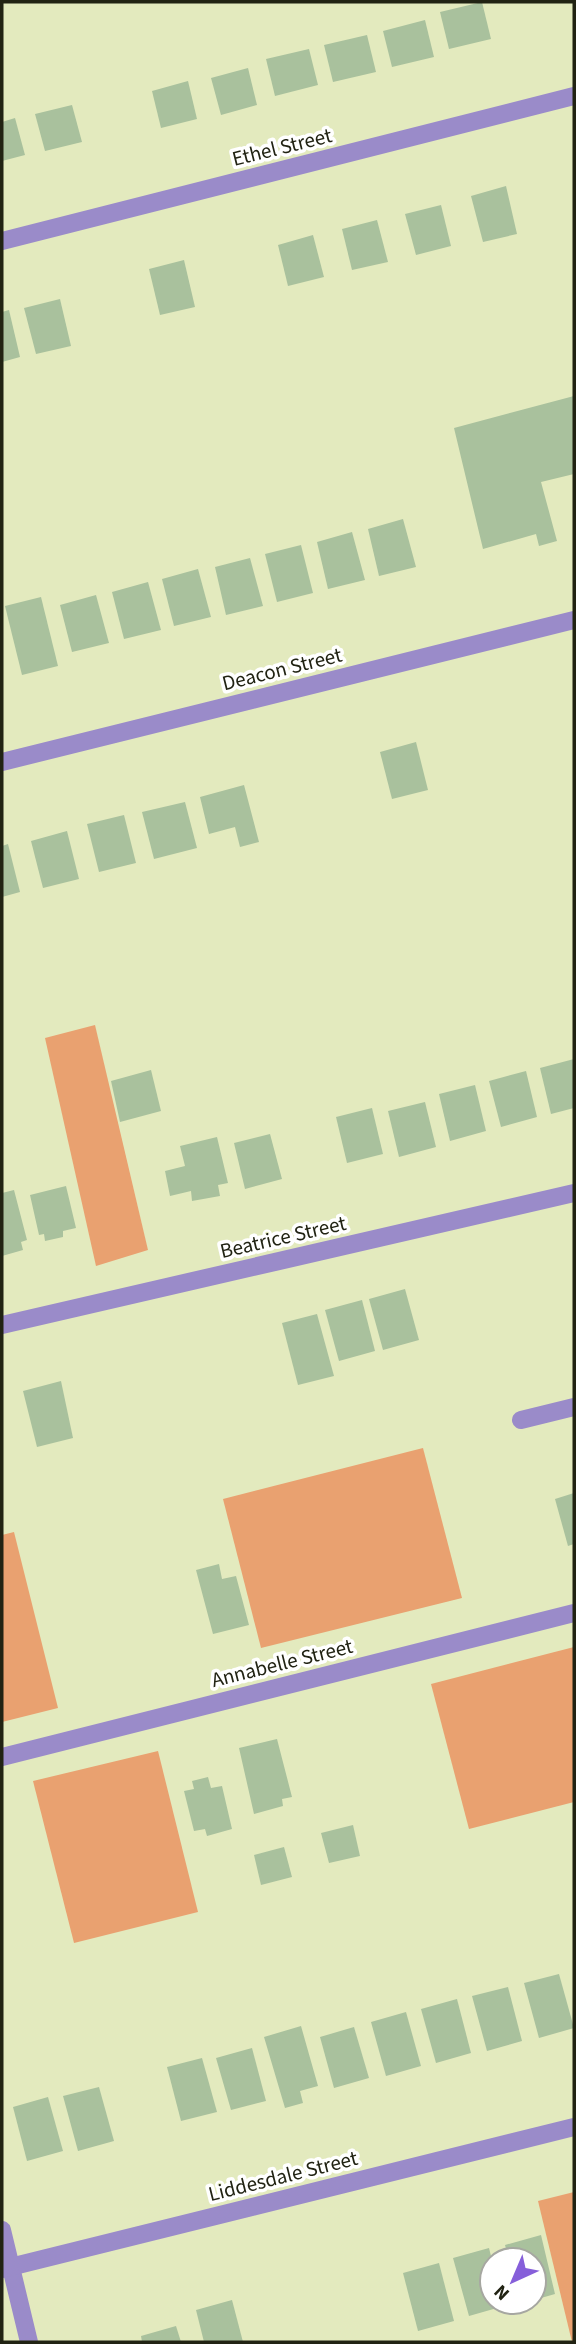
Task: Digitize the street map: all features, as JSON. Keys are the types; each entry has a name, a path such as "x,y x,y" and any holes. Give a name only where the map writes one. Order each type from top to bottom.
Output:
{"street":[{"name":"Ethel Street","path":"2,241 574,96"},
{"name":"Deacon Street","path":"2,762 574,620"},
{"name":"Beatrice Street","path":"2,1325 574,1193"},
{"path":"521,1420 574,1407"},
{"name":"Annabelle Street","path":"2,1757 574,1613"},
{"name":"Liddesdale Street","path":"6,2267 574,2127"},
{"path":"2,2230 6,2267 29,2342"}],"shaded area":[{"path":"95,1025 148,1250 96,1266 45,1038"},
{"path":"423,1448 462,1598 261,1648 223,1499"},
{"path":"14,1532 58,1708 2,1722 2,1535"},
{"path":"574,1647 574,1802 469,1829 431,1684"},
{"path":"158,1751 198,1912 74,1943 33,1781"},
{"path":"574,2192 574,2342 572,2342 538,2201"}],"building":[{"path":"482,2 491,39 449,49 440,12"},
{"path":"425,20 434,57 392,67 383,31"},
{"path":"367,35 376,72 333,82 324,45"},
{"path":"309,49 318,85 275,96 266,59"},
{"path":"248,68 257,105 221,115 211,78"},
{"path":"188,81 197,119 161,128 152,91"},
{"path":"72,105 82,142 45,151 35,114"},
{"path":"15,118 25,155 2,161 2,122"},
{"path":"506,186 517,234 483,242 471,196"},
{"path":"441,205 451,246 416,255 405,214"},
{"path":"377,220 388,262 352,270 342,229"},
{"path":"313,235 324,277 288,286 278,245"},
{"path":"184,260 195,307 160,315 149,269"},
{"path":"60,299 71,346 36,354 24,308"},
{"path":"9,310 20,357 2,362 2,312"},
{"path":"574,396 574,474 541,482 557,541 539,546 536,534 483,549 454,428"},
{"path":"403,519 416,567 379,576 368,529"},
{"path":"352,532 365,580 328,589 317,542"},
{"path":"301,545 313,593 277,602 265,554"},
{"path":"250,558 263,606 226,615 215,567"},
{"path":"198,569 211,617 174,626 162,579"},
{"path":"148,582 161,630 124,639 112,592"},
{"path":"96,595 109,643 72,652 60,605"},
{"path":"41,597 58,666 22,675 5,606"},
{"path":"416,742 428,790 392,799 380,752"},
{"path":"244,785 259,842 240,847 235,827 209,834 200,797"},
{"path":"185,802 197,848 154,859 142,812"},
{"path":"124,815 136,863 99,872 87,824"},
{"path":"67,831 79,879 43,888 31,841"},
{"path":"8,844 20,892 2,897 2,846"},
{"path":"574,1059 574,1108 551,1114 540,1068"},
{"path":"151,1070 161,1111 120,1122 111,1081"},
{"path":"526,1071 537,1117 501,1127 489,1081"},
{"path":"475,1085 486,1131 450,1141 439,1094"},
{"path":"425,1102 436,1147 399,1157 388,1111"},
{"path":"372,1108 383,1154 347,1163 336,1117"},
{"path":"270,1134 282,1179 245,1189 234,1143"},
{"path":"217,1137 228,1183 218,1185 220,1196 192,1201 191,1191 170,1196 165,1171 185,1166 180,1146"},
{"path":"66,1186 76,1228 63,1231 63,1237 45,1241 44,1234 39,1235 30,1195"},
{"path":"14,1190 27,1240 21,1242 23,1250 2,1256 2,1193"},
{"path":"405,1289 419,1340 383,1350 369,1299"},
{"path":"362,1300 375,1351 339,1361 325,1310"},
{"path":"317,1314 334,1376 298,1385 282,1323"},
{"path":"61,1381 73,1438 37,1447 23,1391"},
{"path":"574,1493 574,1544 568,1546 555,1499"},
{"path":"219,1564 222,1579 236,1576 249,1625 213,1634 196,1570"},
{"path":"277,1739 292,1797 282,1799 283,1806 254,1814 239,1748"},
{"path":"208,1777 211,1788 222,1786 232,1829 207,1836 205,1829 194,1831 184,1791 194,1789 192,1781"},
{"path":"353,1825 360,1856 329,1863 321,1833"},
{"path":"284,1847 292,1877 261,1885 254,1855"},
{"path":"559,1974 574,2028 539,2038 524,1983"},
{"path":"508,1987 522,2041 487,2051 472,1996"},
{"path":"457,1999 471,2053 436,2063 421,2009"},
{"path":"406,2012 421,2066 386,2076 371,2022"},
{"path":"301,2026 318,2086 300,2091 303,2103 285,2108 264,2037"},
{"path":"354,2027 369,2078 334,2088 320,2037"},
{"path":"252,2048 266,2101 231,2110 216,2058"},
{"path":"202,2058 217,2112 181,2121 167,2067"},
{"path":"99,2087 114,2141 78,2151 63,2096"},
{"path":"48,2097 63,2151 27,2161 13,2107"},
{"path":"541,2235 544,2246 505,2246"},
{"path":"478,2251 478,2313 469,2316 453,2258"},
{"path":"439,2263 454,2321 418,2331 403,2273"},
{"path":"548,2264 555,2294 548,2296"},
{"path":"232,2300 243,2342 204,2342 196,2310"},
{"path":"176,2326 181,2342 142,2342 141,2336"}]}
